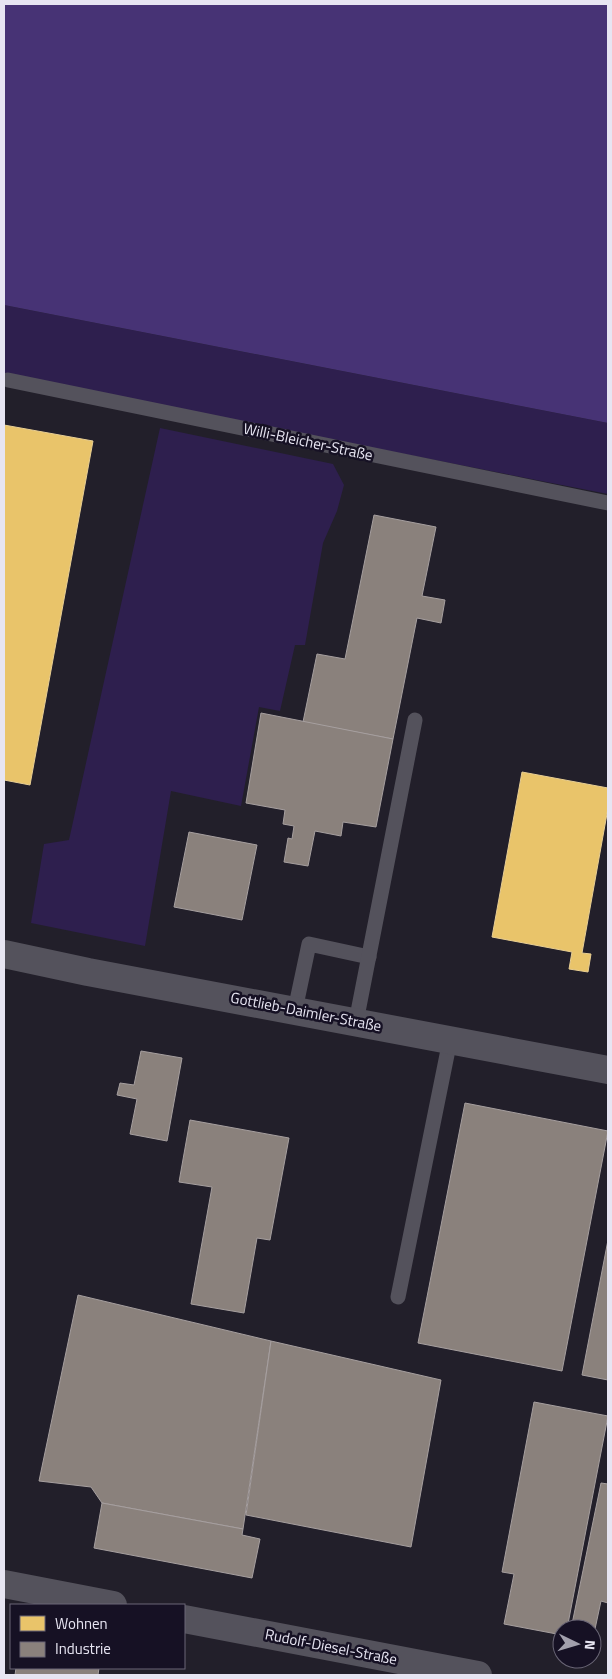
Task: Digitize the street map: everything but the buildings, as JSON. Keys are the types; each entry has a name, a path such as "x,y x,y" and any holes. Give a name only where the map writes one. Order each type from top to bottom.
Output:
{"street":[{"name":"Gottlieb-Daimler-Straße","path":"4,954 88,972 608,1069"},
{"path":"4,1584 108,1604"},
{"name":"Rudolf-Diesel-Straße","path":"185,1619 478,1675"}],"lane":[{"name":"Willi-Bleicher-Straße","path":"8,380 608,503"},
{"path":"356,1022 416,720"},
{"path":"295,1010 309,944 369,957"},
{"path":"398,1297 450,1040"}],"shaded area":[{"path":"4,4 608,4 608,423 4,305"},
{"path":"4,305 608,423 608,494 4,376"},
{"path":"160,428 333,464 344,485 337,511 323,543 305,645 295,645 280,711 259,707 241,806 171,791 145,946 31,923 44,844 69,840"}]}
